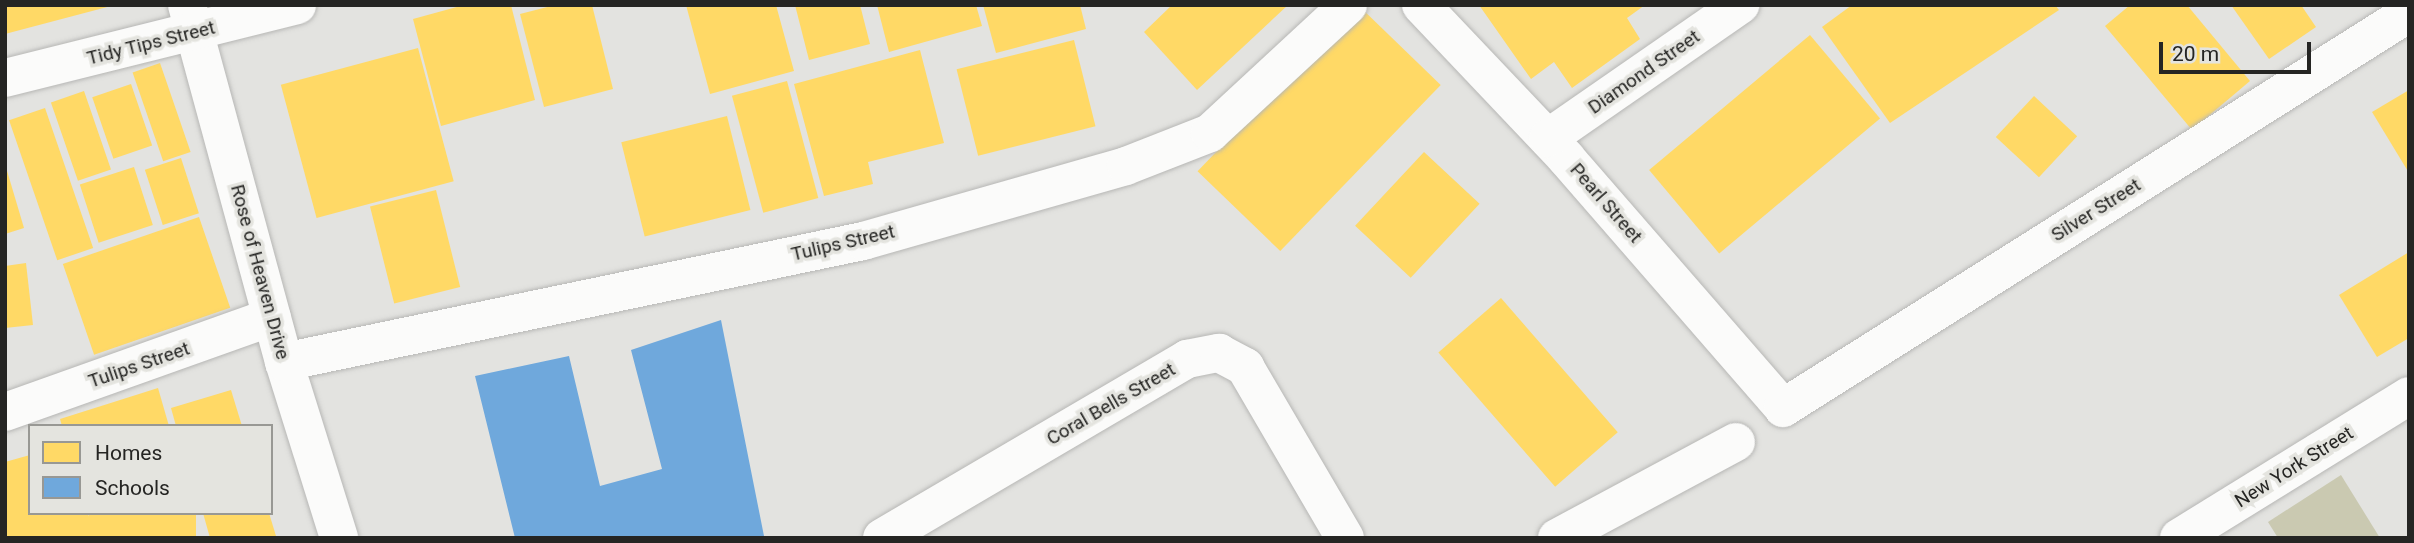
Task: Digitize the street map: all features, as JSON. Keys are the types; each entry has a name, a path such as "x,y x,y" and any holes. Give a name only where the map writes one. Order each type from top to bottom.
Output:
{"street":[{"name":"Tidy Tips Street","path":"5,78 191,19 297,5"},
{"name":"Tulips Street","path":"284,362 863,241 1126,166 1210,133 1348,5"},
{"name":"Pearl Street","path":"1421,5 1548,138 1783,408"},
{"name":"Diamond Street","path":"1548,138 1740,5"},
{"name":"Silver Street","path":"1783,408 2409,13"},
{"name":"Rose of Heaven Drive","path":"191,19 284,362 339,538"},
{"name":"Tulips Street","path":"5,412 272,317"},
{"name":"Coral Bells Street","path":"882,538 1187,359 1219,353 1245,367 1346,538"},
{"name":"New York Street","path":"2179,538 2409,396"},
{"path":"1557,538 1736,442"}],"green space":[{"path":"2341,475 2380,538 2278,538 2268,522"}],"building: Homes":[{"path":"5,5 111,5 111,6 5,34"},
{"path":"464,5 511,5 535,100 441,126 413,19"},
{"path":"555,5 592,5 613,89 544,107 520,14"},
{"path":"686,5 776,5 794,71 710,94"},
{"path":"795,5 860,5 870,44 809,60"},
{"path":"877,5 976,5 982,26 889,52"},
{"path":"983,5 1080,5 1086,29 996,53"},
{"path":"1172,5 1288,5 1197,90 1144,32"},
{"path":"1358,5 1441,85 1280,251 1198,171"},
{"path":"1479,5 1645,5 1627,18 1640,39 1572,88 1554,62 1531,79"},
{"path":"1852,5 2055,5 2059,10 1890,123 1822,27"},
{"path":"2130,5 2187,5 2250,81 2192,130 2105,26"},
{"path":"2231,5 2301,5 2316,27 2269,59"},
{"path":"1810,35 1880,118 1719,253 1649,170"},
{"path":"1074,40 1096,126 978,156 957,69"},
{"path":"418,48 454,181 317,218 281,85"},
{"path":"920,50 944,143 868,162 873,184 824,196 794,84"},
{"path":"160,63 191,152 163,161 133,72"},
{"path":"787,81 818,198 763,213 732,96"},
{"path":"131,84 152,145 113,159 92,97"},
{"path":"2409,90 2409,173 2372,112"},
{"path":"84,91 111,169 78,181 51,102"},
{"path":"2034,96 2077,136 2039,177 1996,137"},
{"path":"45,108 93,248 57,260 9,120"},
{"path":"727,116 750,210 645,236 621,142"},
{"path":"1424,152 1480,204 1411,278 1355,226"},
{"path":"181,158 199,213 163,225 145,170"},
{"path":"5,164 24,228 5,234"},
{"path":"134,167 153,225 99,243 80,185"},
{"path":"436,190 460,287 394,303 370,206"},
{"path":"199,217 230,308 94,355 63,264"},
{"path":"2409,252 2409,338 2377,357 2339,295"},
{"path":"26,263 33,325 5,328 5,266"},
{"path":"1501,298 1618,432 1555,487 1438,352"},
{"path":"158,388 168,424 61,424 60,419"},
{"path":"231,390 241,424 175,424 171,408"},
{"path":"28,456 28,515 89,515 95,538 5,538 5,462"},
{"path":"89,515 196,515 196,538 89,538"},
{"path":"204,515 270,515 276,536 210,538"}],"building: Schools":[{"path":"721,320 764,536 515,538 475,376 569,356 600,486 662,469 631,350"}]}
